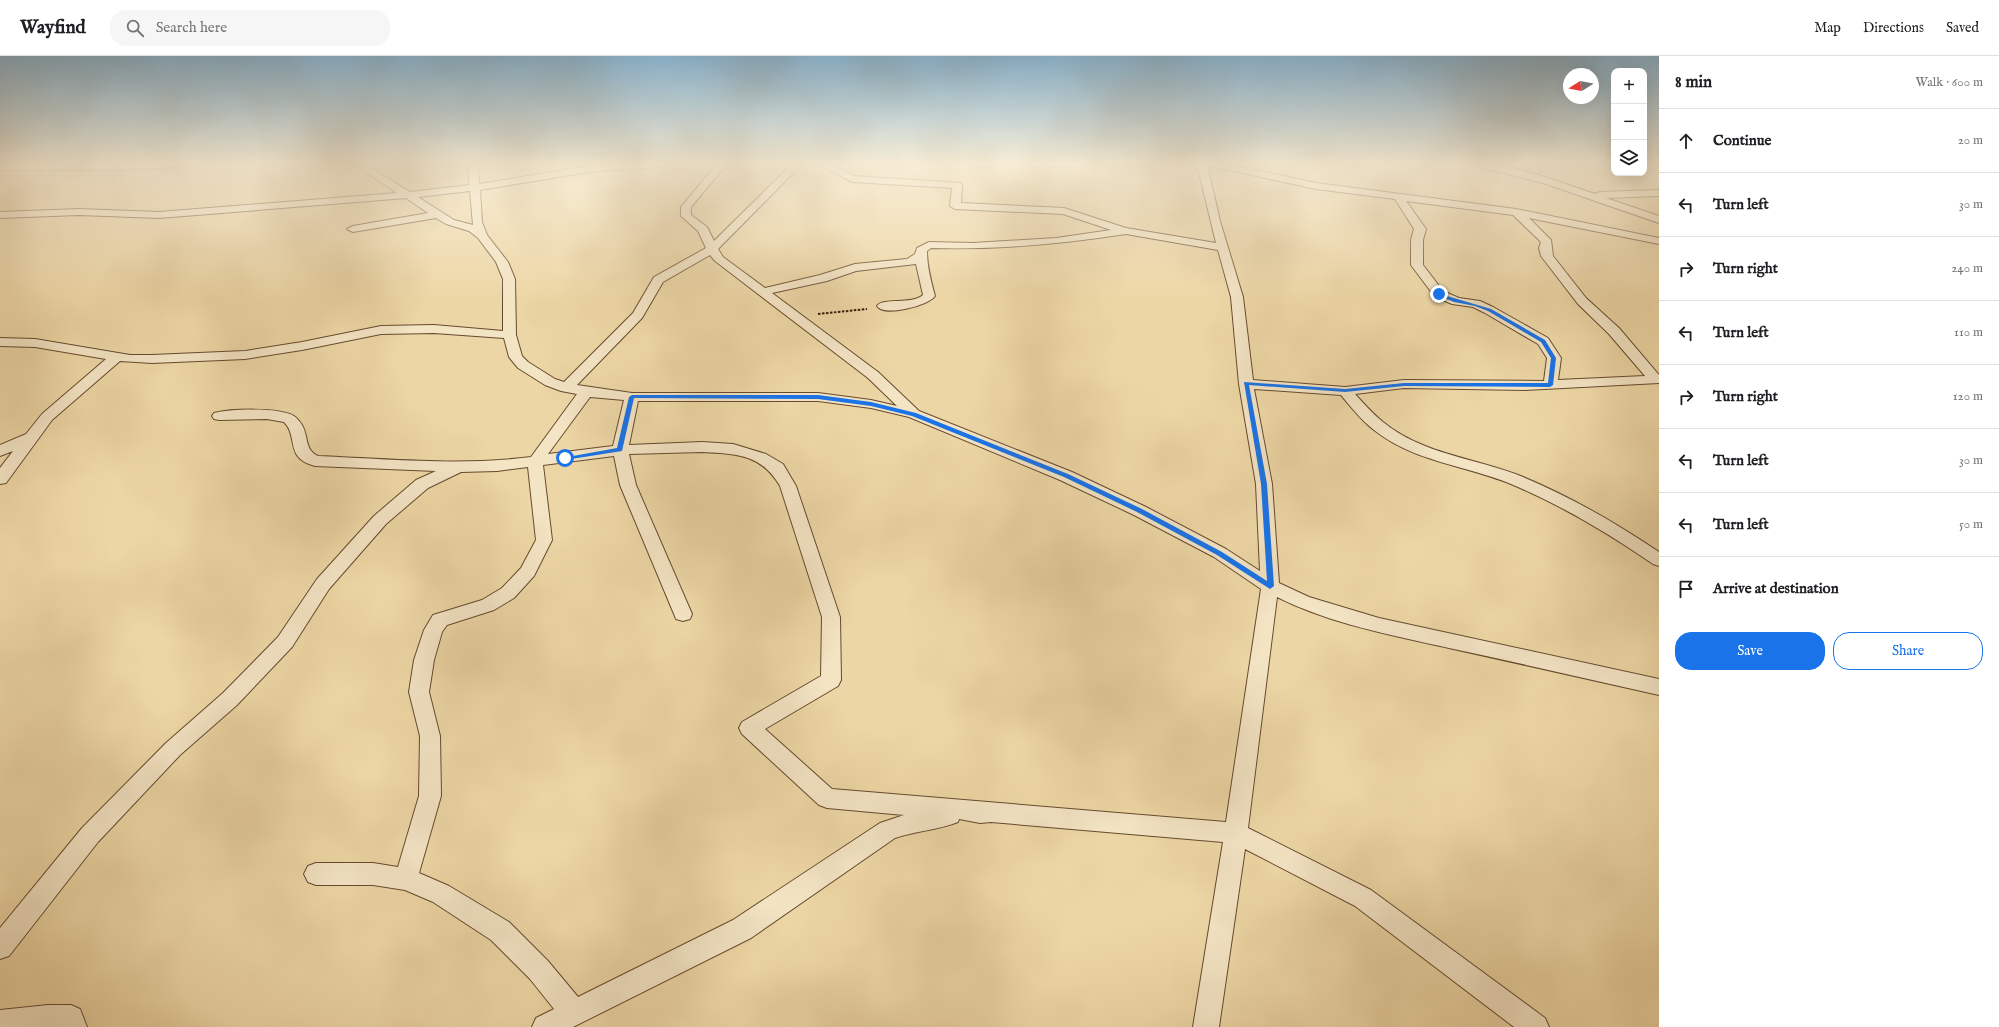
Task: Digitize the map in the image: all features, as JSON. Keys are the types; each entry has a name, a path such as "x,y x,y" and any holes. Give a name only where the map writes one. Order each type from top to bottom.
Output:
{"street":[{"path":"0,215 79,212 159,215 230,209"},
{"path":"432,209 453,223 473,228 482,236 507,271 509,279 509,335 516,357 523,365 550,382 566,388 586,392 632,397 818,397 871,404 914,414 1066,476 1133,508 1220,553 1270,586 1309,604 1379,625 1659,687"},
{"path":"476,209 477,222 482,236"},
{"path":"686,209 686,216 703,229 712,249 719,259 873,374 914,414"},
{"path":"566,388 638,315 658,280 712,249 752,209"},
{"path":"1045,209 1064,210 1126,231 1222,247"},
{"path":"1206,1027 1236,833 1270,586 1264,484 1246,384 1237,297 1212,209"},
{"path":"1407,209 1420,229 1417,240 1416,265 1439,294 1456,301 1476,304 1543,341 1554,358 1550,385"},
{"path":"1494,209 1516,212 1659,241"},
{"path":"1630,209 1659,220"},
{"path":"1516,212 1542,235 1546,242 1545,248 1547,256 1582,301 1596,316 1614,331 1657,379"},
{"path":"353,229 439,214"},
{"path":"883,306 919,303 929,296 922,269 921,250 923,247 973,246 1056,241 1126,231"},
{"path":"762,292 824,278 855,268 910,262 922,256"},
{"path":"0,342 35,342 130,359 152,359 227,357 302,346 362,332 400,329 509,335"},
{"path":"0,479 47,418 118,356"},
{"path":"1246,384 1345,391 1404,384 1550,385 1657,379"},
{"path":"1345,391 1366,415 1379,427 1395,437 1425,452 1495,472 1558,498 1624,536 1659,560"},
{"path":"406,878 430,796 430,736 419,692 424,660 433,630 440,620 488,605 508,593 528,572 544,540 542,511 535,462 586,392"},
{"path":"632,397 620,450 628,485 683,614"},
{"path":"219,416 276,416 289,418 296,426 301,451 305,456 315,461 458,467 535,462 620,450 702,447 733,449 761,457 778,468 788,486 831,617 831,680 749,728 827,798 1236,833 1362,898 1536,1027"},
{"path":"0,451 32,437"},
{"path":"0,947 90,835 173,749 230,699 285,642 323,584 380,520 422,484 458,467"},
{"path":"546,1027 742,929 888,830 916,821 944,815 991,812"},
{"path":"316,874 372,874 406,878 441,894 500,931 539,970 574,1012"},
{"path":"0,1023 48,1018 71,1018 74,1027"}],"path":[{"path":"794,316 877,308 883,306"}],"route":[{"path":"565,458 620,450 632,397 784,396 818,397 871,404 914,414 1066,476 1140,511 1220,553 1270,586 1264,484 1246,384 1345,391 1404,384 1550,385 1554,358 1543,341 1528,331 1476,304 1456,301 1439,294"}]}
